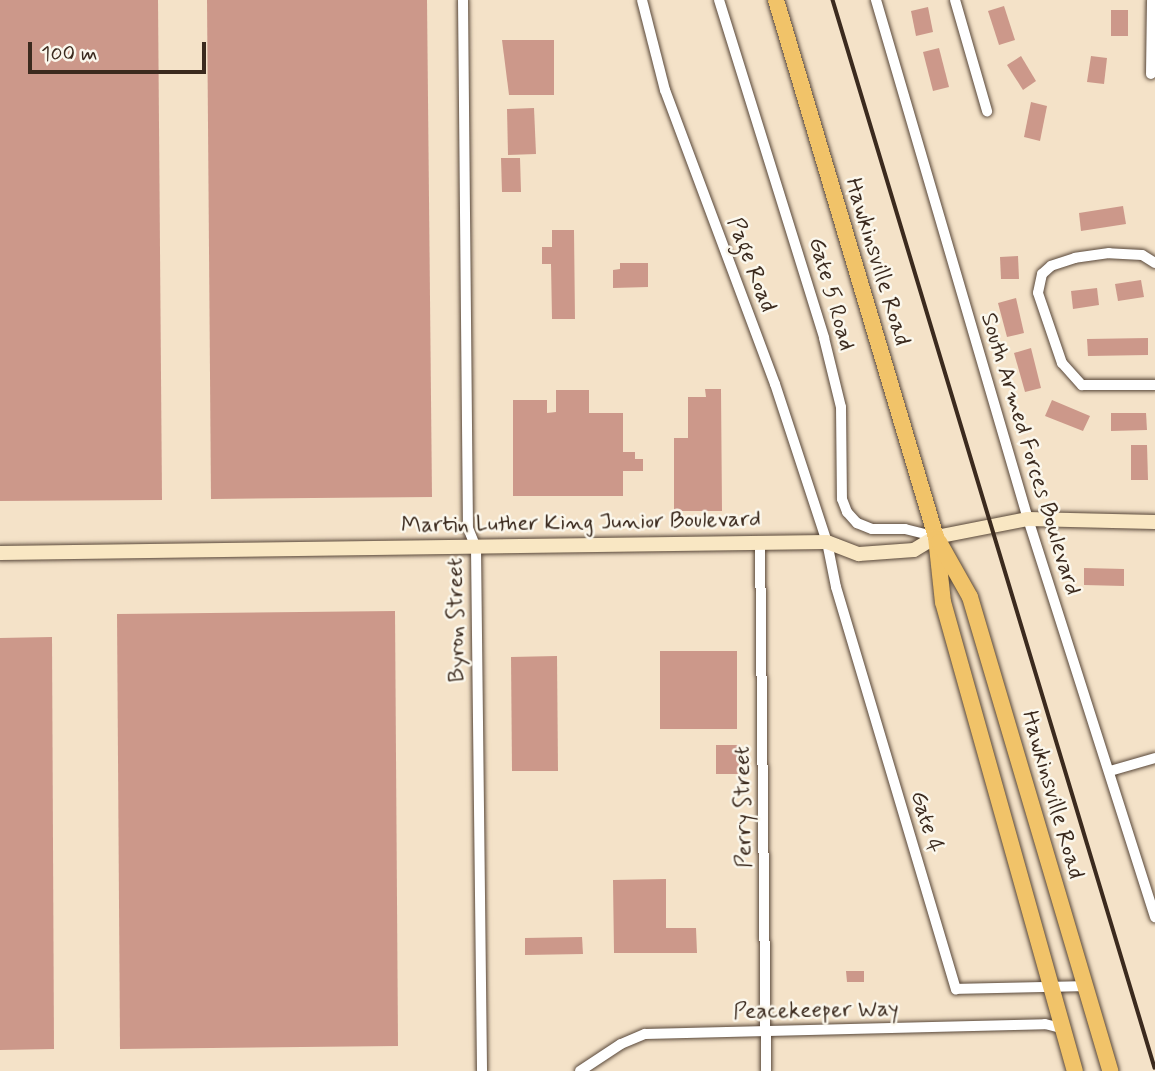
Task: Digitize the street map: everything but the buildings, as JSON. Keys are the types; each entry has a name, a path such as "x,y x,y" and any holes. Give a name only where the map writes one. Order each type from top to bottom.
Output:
{"main road":[{"name":"Hawkinsville Road","path":"776,0 936,537 943,603 1074,1071"},
{"name":"Hawkinsville Road","path":"936,537 970,597 1110,1071"}],"street":[{"name":"Byron Street","path":"463,0 468,527 476,548 482,1071"},
{"name":"Page Road","path":"642,0 664,90 775,384 827,542"},
{"name":"Gate 5 Road","path":"719,0 824,338 841,407 842,499 847,512 857,523 872,529 905,529 936,537"},
{"name":"South Armed Forces Boulevard","path":"876,0 1028,519 1155,917"},
{"path":"955,0 988,111"},
{"path":"1151,74 1152,0"},
{"path":"1155,263 1142,255 1075,258 1051,266 1042,274 1038,293 1062,363 1082,385 1155,385"},
{"name":"Martin Luther King Junior Boulevard","path":"0,553 827,542 859,554 914,550 936,537 1028,519 1155,522"},
{"name":"Gate 4","path":"827,542 836,587 956,989 1085,986"},
{"name":"Perry Street","path":"760,544 766,1071"},
{"path":"1110,771 1155,758"},
{"name":"Peacekeeper Way","path":"580,1071 621,1044 645,1034 1045,1024 1062,1028"}],"railway":[{"path":"833,0 1155,1068"}]}
